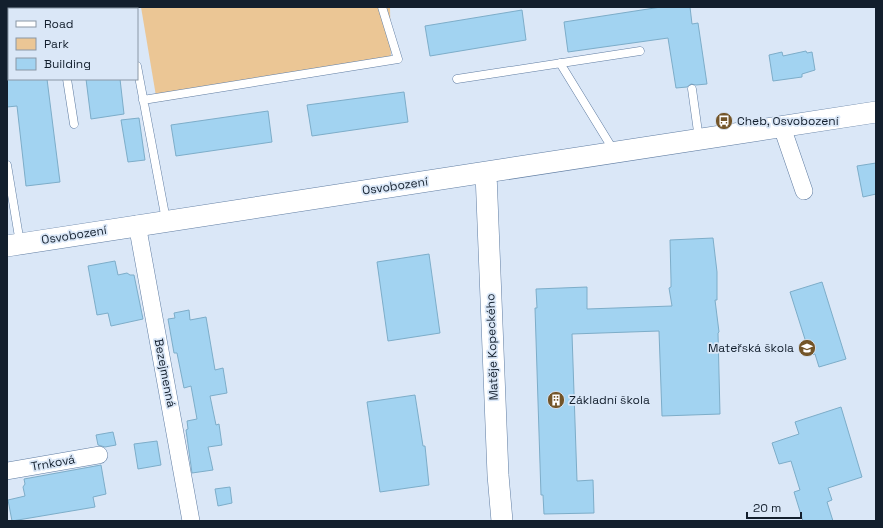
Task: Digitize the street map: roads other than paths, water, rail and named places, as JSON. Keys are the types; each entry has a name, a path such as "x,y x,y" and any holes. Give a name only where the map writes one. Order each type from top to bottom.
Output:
{"street":[{"name":"Osvobození","path":"14,244 137,224 486,173 876,112"},
{"path":"782,127 804,191"},
{"name":"Matěje Kopeckého","path":"486,173 498,475 502,521"},
{"name":"Bezejmenná","path":"137,224 191,521"},
{"name":"Trnková","path":"7,471 99,455"}],"lane":[{"path":"143,100 398,59 382,7"},
{"path":"457,79 640,51"},
{"path":"560,63 616,153"},
{"path":"138,72 166,220"},
{"path":"67,80 74,124"},
{"path":"692,89 699,140"},
{"path":"7,165 14,244"}],"place":[{"name":"Cheb, Osvobození","path":"724,121"},
{"name":"Mateřská škola","path":"807,348"},
{"name":"Základní škola","path":"556,400"}]}
